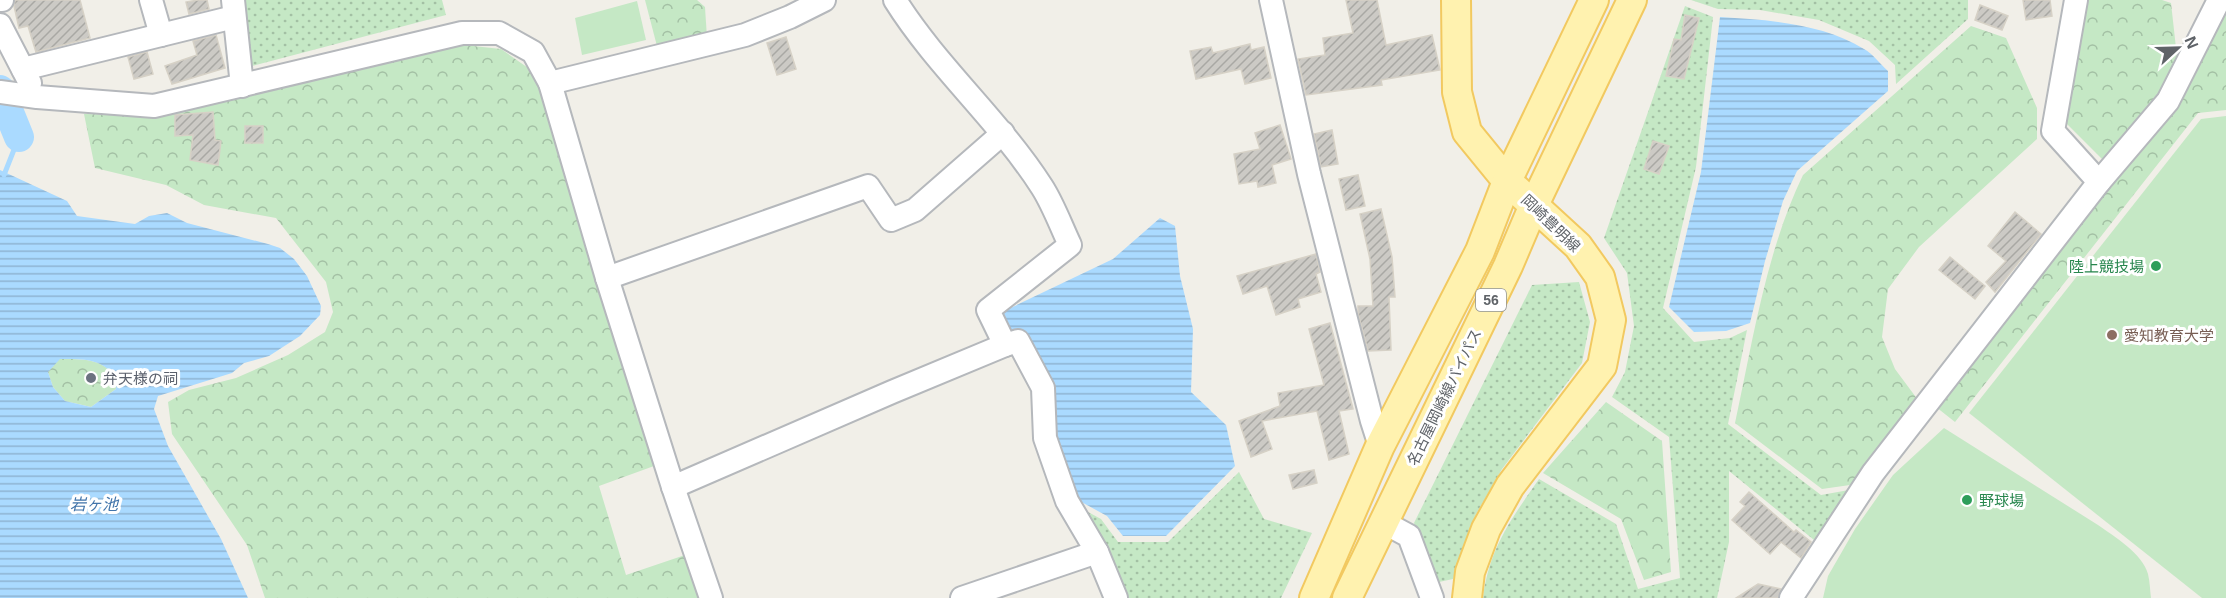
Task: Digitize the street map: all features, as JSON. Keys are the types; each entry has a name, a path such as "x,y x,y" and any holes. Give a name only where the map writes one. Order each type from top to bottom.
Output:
{"main road":[{"name":"岡崎豊明線","path":"1456,0 1457,92 1467,132 1507,182 1578,246 1600,277 1611,320 1602,366 1510,486 1486,529 1469,585"},
{"name":"56","path":"1314,598 1380,446 1480,251 1507,182 1594,0"},
{"name":"名古屋岡崎線バイパス","path":"1347,598 1508,266 1534,205 1632,0"}],"street":[{"path":"151,0 161,35"},
{"path":"550,83 745,35 824,0"},
{"path":"895,0 910,25 1003,133 1043,188 1070,245 988,310 1005,345"},
{"path":"1271,0 1310,174 1371,421 1380,446"},
{"path":"2076,0 2053,131 2099,182"},
{"path":"1791,598 1873,473 2099,182 2168,101 2219,0"},
{"path":"23,69 161,35 233,8 242,86"},
{"path":"0,25 38,97"},
{"path":"0,92 154,106 462,33 498,33 533,52 550,83 607,278 673,487 711,598"},
{"path":"607,278 868,186 891,220 915,210 1003,133"},
{"path":"673,487 1018,340 1043,388 1045,438 1067,501 1097,552 1116,598"},
{"path":"1383,522 1409,536 1437,597 1456,593 1469,585"},
{"path":"962,598 1097,552"}],"green space":[{"path":"242,0 442,0 446,15 248,67"},
{"path":"645,0 697,0 705,7 707,38 658,50"},
{"path":"1691,0 1968,0 1968,19 1896,84 1895,65 1869,41 1819,20 1760,10 1718,9"},
{"path":"2086,0 2162,0 2171,3 2178,66 2163,96 2106,163 2063,120"},
{"path":"637,1 646,40 582,55 575,18"},
{"path":"1685,6 1713,17 1696,167 1663,308 1694,342 1730,338 1747,330 1728,424 1821,495 1849,490 1819,544 1729,471 1729,542 1717,598 1483,598 1490,564 1496,549 1511,521 1539,479 1616,524 1638,589 1680,578 1669,437 1612,397 1625,372 1634,326 1627,273 1604,238"},
{"path":"2226,9 2226,110 2198,113 1955,422 1936,407"},
{"path":"1971,26 2006,38 2037,108 2037,139 1919,247 1888,289 1882,337 1895,369 1918,400 1850,485 1822,489 1735,423 1762,297 1779,235 1803,175"},
{"path":"464,45 501,49 534,72 654,466 599,486 626,575 685,555 700,598 265,598 247,545 172,434 168,402 189,390 236,378 288,355 325,332 333,312 326,282 276,218 204,205 166,185 95,168 84,114 154,115"},
{"name":"陸上競技場","path":"2226,116 2226,598 2202,598 1969,413 2201,119"},
{"path":"1579,282 1590,322 1582,363 1502,469 1475,516 1453,579 1439,582 1414,523 1532,285"},
{"path":"59,359 92,361 106,367 118,380 116,389 91,407 65,401 53,387 48,372"},
{"path":"1606,402 1662,441 1671,572 1644,580 1621,519 1543,473"},
{"name":"野球場","path":"1944,428 2098,525 2127,546 2145,566 2149,577 2151,598 1823,598 1828,576 1855,529 1893,475"},
{"path":"1239,472 1264,519 1312,533 1281,598 1128,598 1122,593 1077,506 1101,519 1118,542 1168,542"}],"water":[{"path":"1720,17 1794,24 1831,33 1848,40 1867,51 1888,71 1888,91 1797,171 1783,201 1750,323 1726,331 1694,332 1669,307 1701,172"},
{"name":"岩ヶ池","path":"0,170 67,201 77,216 135,224 149,216 167,213 187,223 280,248 294,259 307,276 321,306 320,315 300,336 269,356 244,363 232,373 158,396 154,409 168,446 221,539 248,598 0,598","holes":["60,359 92,361 106,367 117,380 116,389 91,407 65,401 53,387 48,372"]},
{"path":"1160,218 1175,226 1180,276 1193,329 1191,392 1226,425 1235,466 1166,536 1123,536 1107,516 1076,499 1022,332 1005,329 1000,313 1113,259"}],"building":[{"path":"15,0 80,0 90,38 36,52 28,26 19,28 14,6"},
{"path":"207,0 209,9 189,14 186,2"},
{"path":"1346,0 1377,0 1386,45 1432,35 1440,70 1381,80 1382,85 1306,95 1298,59 1325,55 1323,38 1353,33"},
{"path":"2023,0 2050,0 2052,16 2026,20"},
{"path":"1980,5 2008,16 2002,30 1975,20"},
{"path":"1685,15 1699,18 1684,79 1666,76 1674,39 1681,40"},
{"path":"216,35 225,68 172,84 165,66 197,55 193,41"},
{"path":"786,37 796,69 777,75 767,43"},
{"path":"1250,44 1251,50 1264,47 1271,78 1245,84 1241,69 1196,79 1190,51 1211,47 1213,53"},
{"path":"147,52 153,74 134,79 128,57"},
{"path":"213,112 215,140 221,141 218,165 190,160 193,135 175,136 175,115"},
{"path":"1280,125 1291,159 1272,165 1276,183 1258,187 1257,181 1239,184 1234,154 1260,149 1255,133"},
{"path":"245,126 263,126 263,143 245,143"},
{"path":"1332,130 1338,164 1321,167 1314,134"},
{"path":"1653,141 1669,146 1659,174 1644,169"},
{"path":"1358,175 1365,206 1346,210 1339,179"},
{"path":"1381,209 1392,257 1395,297 1389,297 1391,350 1368,351 1358,313 1358,306 1373,306 1370,259 1360,214"},
{"path":"2015,212 2041,234 1995,292 1986,282 2006,261 1988,246"},
{"path":"1316,254 1320,272 1316,274 1321,292 1298,299 1300,307 1276,315 1267,286 1243,294 1237,276"},
{"path":"1950,257 1985,286 1975,299 1939,270"},
{"path":"1330,323 1353,409 1339,411 1349,454 1329,460 1317,411 1262,421 1272,449 1251,457 1239,421 1280,406 1278,393 1324,385 1309,329"},
{"path":"1314,470 1317,483 1293,489 1289,475"},
{"path":"1749,492 1794,532 1796,530 1811,542 1801,558 1781,542 1770,554 1732,520 1745,506 1740,502"},
{"path":"1758,584 1781,589 1778,598 1736,598"}],"waterway":[{"path":"0,90 19,137"},
{"path":"4,175 19,137"}],"place":[{"name":"陸上競技場","path":"2156,266"},
{"name":"愛知教育大学","path":"2112,335"},
{"name":"弁天様の祠","path":"91,378"},
{"name":"野球場","path":"1967,500"}]}
